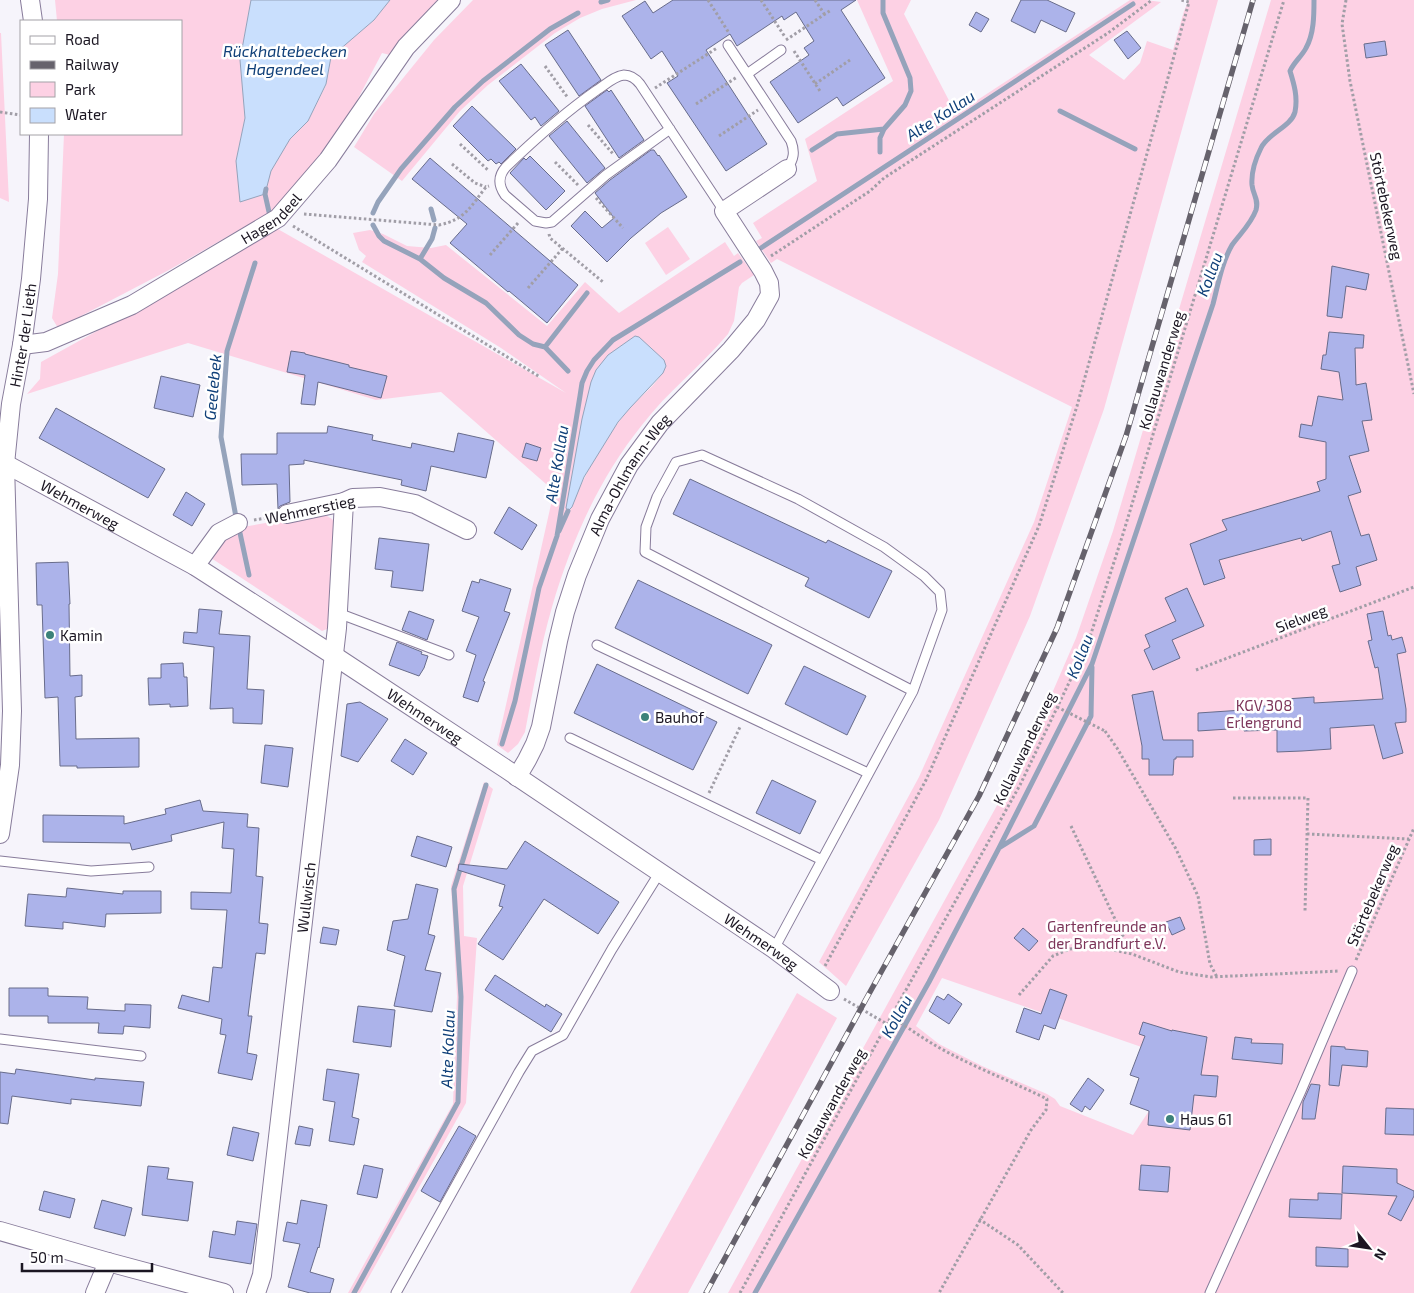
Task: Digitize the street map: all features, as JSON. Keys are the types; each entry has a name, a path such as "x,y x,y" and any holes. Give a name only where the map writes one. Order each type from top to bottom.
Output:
{"street":[{"path":"30,0 33,20"},
{"name":"Hagendeel","path":"22,346 46,342 132,305 283,212 328,160 406,47 451,0"},
{"name":"Hinter der Lieth","path":"0,834 10,765 6,711 3,462 31,279 39,180 39,135"},
{"path":"724,211 787,169"},
{"name":"Alma-Ohlmann-Weg","path":"517,777 531,752 541,727 565,612 600,519 629,465 660,424 731,350 756,320 770,295 766,264 744,242 724,211"},
{"name":"Wehmerweg","path":"3,462 195,566 333,655 660,872 774,949 830,991"},
{"name":"Wehmerstieg","path":"287,514 344,502 353,498 380,497 415,504 467,530"},
{"name":"Wullwisch","path":"256,1293 262,1275 338,613 344,502"},
{"path":"195,566 219,533 238,523"},
{"path":"0,1231 224,1293"},
{"path":"95,1293 108,1262"}],"lane":[{"path":"730,42 746,72 791,140 794,156 787,169"},
{"path":"746,72 781,50"},
{"name":"Alma-Ohlmann-Weg","path":"499,182 502,172 506,167 541,134 575,106 615,78 624,75 633,77 640,84 724,211"},
{"path":"499,182 505,195 535,221 552,222 621,164 670,129"},
{"path":"774,949 913,691 942,610 940,592 924,576 884,547 806,504 702,455 676,462 657,497 646,527 645,552 913,691"},
{"path":"338,613 449,655"},
{"path":"598,645 868,773"},
{"path":"570,738 822,860"},
{"path":"0,861 91,871 149,867"},
{"path":"396,1293 523,1065 532,1051 563,1035 612,949 660,872"},
{"path":"1210,1293 1301,1091 1352,970"},
{"path":"0,1039 141,1056"}],"path":[{"path":"708,0 730,42"},
{"path":"815,0 825,15"},
{"path":"766,264 870,191 884,178 1108,34 1152,0"},
{"path":"815,980 824,967 926,780 1039,526 1077,406 1189,2 1181,0"},
{"name":"Kollauwanderweg","path":"740,1293 1020,786 1088,643 1123,534 1284,0"},
{"name":"Störtebekerweg","path":"1346,0 1342,24 1350,81 1414,394"},
{"path":"781,50 778,46 831,10"},
{"path":"647,94 718,47"},
{"path":"815,84 850,60"},
{"path":"545,66 575,106"},
{"path":"696,104 746,72"},
{"path":"719,136 767,104"},
{"path":"0,112 20,115"},
{"path":"588,125 621,164"},
{"path":"452,164 475,182 486,186 499,182 460,144"},
{"path":"555,162 623,228"},
{"path":"283,212 440,225 461,218 486,186"},
{"path":"283,212 540,377"},
{"path":"490,255 527,213"},
{"path":"546,223 550,238 602,282"},
{"path":"528,288 563,248"},
{"name":"Wehmerstieg","path":"238,523 287,514"},
{"name":"Sielweg","path":"1196,670 1414,587"},
{"path":"1057,707 1104,731 1117,748 1176,849 1198,896 1210,964 1217,977"},
{"path":"704,803 746,715"},
{"path":"1232,798 1308,798 1305,911"},
{"path":"1072,826 1132,954"},
{"name":"Störtebekerweg","path":"1352,970 1414,828"},
{"path":"1307,834 1409,839"},
{"path":"1019,995 1053,956 1070,949 1093,946 1132,954 1179,972 1217,977 1352,970"},
{"path":"830,991 887,1024 896,1020 937,1047 1047,1099 1046,1110 1031,1130 938,1293"},
{"path":"979,1219 1018,1245 1063,1293"}],"green space":[{"path":"55,0 251,0 240,60 245,118 236,161 265,194 270,171 290,139 308,121 326,85 331,57 374,20 390,0 439,0 390,55 382,53 331,150 272,211 169,270 58,328 52,318 58,274 64,135 182,135 182,20 57,20"},
{"path":"473,0 636,0 602,9 580,18 555,33 488,85 460,111 402,181 354,147 374,114 434,40"},
{"path":"857,0 911,0 904,14 956,114 1130,0 1161,2 1089,55 1124,80 1140,63 1147,41 1173,50 1189,0 1218,0 1104,409 1030,616 939,820 846,986 819,962 919,777 1034,522 1072,407 777,259 771,263 756,241 762,238 753,223 817,181 805,139 893,81"},
{"path":"1271,0 1414,0 1414,1293 728,1293 1011,780 1076,638 1113,531","holes":["942,978 1182,1061 1133,1135 1060,1106 1055,1099 1047,1094 982,1066 939,1044 916,1026"]},
{"path":"1,33 9,202 0,198"},
{"path":"668,227 690,259 666,275 645,243"},
{"path":"276,228 566,393 501,348 362,262 366,256 359,250 353,233 370,230 407,246 431,248 446,245 547,326 585,282 619,313 725,242 734,256 738,253 754,275 739,287 734,321 728,334 652,413 612,467 588,512 577,535 552,607 540,654 525,732 518,744 508,753 497,745 554,491 441,392 376,400 188,343 27,394 40,379 41,362","holes":["635,336 664,360 665,366 659,378 621,418 605,442 583,481 572,507 568,511 608,355"]},
{"path":"322,513 332,519 337,527 330,625 327,629 322,631 211,558 225,536 243,527"},
{"path":"484,782 493,789 463,886 464,936 477,938 466,1103 360,1293 348,1293 453,1104 457,996 451,886"},
{"path":"797,993 837,1018 688,1293 630,1293"}],"water":[{"name":"Rückhaltebecken Hagendeel","path":"251,0 390,0 374,20 331,57 326,84 308,121 290,139 271,171 265,194 240,202 236,161 245,118 240,60"},
{"path":"635,336 639,337 664,360 666,366 663,373 618,422 584,477 572,507 568,511 566,508 582,419 591,382 596,370 608,355"}],"building":[{"path":"673,0 856,0 841,10 885,78 843,106 837,97 798,123 770,82 809,55 804,48 814,41 796,12 784,20 782,16 737,46 730,34 706,50 767,144 726,171 667,83 678,76 662,51 651,59 622,16 645,1 653,13"},
{"path":"1021,0 1047,0 1075,13 1066,32 1041,20 1035,33 1011,21"},
{"path":"976,12 989,19 981,32 969,25"},
{"path":"568,30 601,80 579,96 545,45"},
{"path":"1127,31 1141,48 1128,59 1114,40"},
{"path":"1385,41 1387,55 1366,58 1364,44"},
{"path":"521,64 559,111 541,126 535,117 531,120 499,81"},
{"path":"607,90 609,92 611,90 644,140 619,158 585,106"},
{"path":"472,106 516,149 501,164 499,162 496,164 491,159 488,161 453,126"},
{"path":"567,121 605,168 587,183 549,136"},
{"path":"651,150 654,150 659,155 687,197 661,213 631,238 607,262 571,226 585,211 602,228 614,218 595,193"},
{"path":"530,156 565,191 546,210 510,173 524,158 526,160"},
{"path":"430,158 578,285 547,323 450,243 467,224 412,179"},
{"path":"1332,266 1369,274 1366,290 1346,286 1342,318 1327,316"},
{"path":"1329,332 1364,335 1363,348 1355,348 1356,385 1366,383 1372,420 1362,421 1369,451 1349,456 1361,492 1348,496 1361,536 1369,534 1377,560 1356,567 1361,585 1340,592 1332,566 1340,564 1331,531 1302,541 1301,538 1219,560 1225,578 1204,585 1190,544 1227,530 1222,520 1320,491 1317,482 1326,479 1326,442 1299,437 1301,424 1312,426 1318,396 1343,400 1339,372 1321,369 1323,355 1326,355"},
{"path":"291,351 305,353 349,365 349,367 387,376 381,398 318,382 315,405 301,404 305,375 287,372"},
{"path":"161,376 200,385 193,417 154,408"},
{"path":"56,408 165,469 148,498 39,438"},
{"path":"328,426 373,435 372,440 411,448 412,443 454,452 458,433 494,441 486,478 431,466 426,491 401,485 402,480 304,460 304,464 289,465 290,502 280,506 278,509 277,484 242,485 241,454 277,454 277,433 327,433"},
{"path":"526,443 541,448 537,461 522,457"},
{"path":"690,479 826,543 828,540 892,571 869,618 805,586 809,578 673,514"},
{"path":"186,492 205,504 192,526 173,515"},
{"path":"509,507 537,525 522,550 494,533"},
{"path":"379,538 429,544 423,591 391,587 393,571 375,569"},
{"path":"68,562 70,676 82,675 82,696 75,697 76,739 139,738 139,767 77,768 77,766 60,766 58,697 45,698 42,605 37,605 36,563"},
{"path":"480,579 511,589 504,611 510,613 483,681 485,682 478,702 463,697 476,655 466,651 479,617 462,611 472,581 479,583"},
{"path":"638,580 772,645 748,694 615,628"},
{"path":"1187,588 1204,626 1172,640 1180,658 1153,670 1144,650 1150,647 1145,635 1176,621 1165,598"},
{"path":"199,609 222,611 219,634 250,636 247,689 264,690 262,724 233,723 233,708 210,709 214,647 183,643 184,632 197,633"},
{"path":"409,611 434,620 427,640 402,630"},
{"path":"1383,611 1388,636 1391,635 1392,640 1402,637 1406,652 1397,654 1406,709 1406,722 1395,723 1403,753 1383,759 1374,725 1330,728 1331,749 1277,752 1277,730 1244,731 1244,728 1198,731 1198,713 1243,710 1243,707 1286,705 1286,699 1314,697 1314,703 1383,699 1378,667 1375,668 1368,641 1372,640 1367,614"},
{"path":"397,642 428,656 419,676 389,665"},
{"path":"183,663 184,677 187,677 188,706 170,707 170,704 149,705 148,678 161,678 161,664"},
{"name":"Bauhof","path":"597,664 717,722 693,770 574,713"},
{"path":"804,666 866,696 847,735 785,704"},
{"path":"1153,691 1163,740 1193,740 1193,757 1176,757 1174,759 1173,775 1149,775 1149,759 1142,759 1142,746 1132,695"},
{"path":"360,702 388,719 358,762 341,756 347,704"},
{"path":"405,739 427,753 413,775 391,761"},
{"path":"265,745 293,748 288,787 261,783"},
{"path":"772,780 816,801 800,834 756,813"},
{"path":"200,800 203,811 248,814 247,827 259,828 256,876 263,877 259,923 268,924 265,954 256,953 248,1016 252,1016 247,1053 257,1055 252,1080 218,1073 226,1035 220,1034 222,1019 178,1008 182,995 209,1002 213,967 222,968 227,910 191,909 191,892 231,893 234,849 222,848 224,822 171,835 172,841 132,850 130,843 43,842 43,815 124,816 124,824 166,814 165,809"},
{"path":"417,836 452,847 446,867 411,856"},
{"path":"1271,839 1271,855 1254,855 1254,840"},
{"path":"525,841 619,902 598,934 544,899 503,960 478,944 503,907 499,906 505,885 458,870 459,864 507,869"},
{"path":"416,884 438,889 428,934 435,936 425,970 441,973 432,1012 394,1006 405,956 387,950 393,921 408,919"},
{"path":"67,888 123,894 123,891 161,891 161,913 106,914 105,927 63,922 63,929 25,926 28,894 66,897"},
{"path":"1180,917 1185,929 1172,935 1166,922"},
{"path":"323,927 339,930 336,945 320,943"},
{"path":"1023,928 1038,941 1029,951 1014,938"},
{"path":"495,975 545,1007 546,1004 562,1014 551,1032 485,990"},
{"path":"9,988 48,988 48,996 88,997 87,1009 125,1011 125,1004 151,1005 150,1028 124,1026 123,1034 98,1033 99,1023 48,1023 48,1016 9,1016"},
{"path":"1050,989 1067,995 1055,1029 1044,1025 1039,1040 1016,1032 1024,1008 1041,1014"},
{"path":"948,994 962,1004 949,1024 929,1011 937,996 944,1000"},
{"path":"358,1006 395,1010 391,1047 353,1042"},
{"path":"1143,1022 1172,1031 1207,1037 1201,1075 1218,1076 1216,1097 1194,1095 1190,1130 1148,1125 1149,1111 1130,1104 1139,1078 1130,1075 1145,1036 1139,1034"},
{"path":"1235,1037 1252,1039 1251,1043 1283,1044 1282,1064 1232,1059"},
{"path":"1331,1046 1368,1051 1367,1067 1342,1065 1339,1086 1329,1085"},
{"path":"16,1069 95,1080 95,1078 144,1082 141,1106 71,1099 71,1104 12,1096 8,1124 0,1123 0,1072 15,1074"},
{"path":"327,1069 359,1074 352,1117 359,1119 354,1145 329,1141 335,1102 323,1100"},
{"path":"1088,1078 1104,1090 1090,1110 1085,1106 1082,1112 1070,1104"},
{"path":"1311,1084 1320,1085 1315,1119 1302,1119 1303,1102"},
{"path":"1386,1108 1414,1109 1414,1135 1385,1134"},
{"path":"299,1126 313,1129 310,1146 295,1144"},
{"path":"459,1126 476,1136 440,1202 421,1191"},
{"path":"233,1127 259,1133 253,1161 227,1155"},
{"path":"364,1165 383,1169 377,1198 357,1194"},
{"path":"1141,1165 1170,1167 1168,1192 1139,1190"},
{"path":"148,1166 169,1168 167,1179 193,1182 188,1221 142,1215"},
{"path":"1343,1166 1397,1169 1397,1183 1414,1191 1414,1196 1401,1221 1388,1214 1397,1196 1342,1193"},
{"path":"44,1191 75,1199 70,1218 39,1210"},
{"path":"1318,1193 1342,1194 1341,1219 1289,1217 1290,1199 1318,1200"},
{"path":"102,1200 132,1208 125,1236 94,1228"},
{"path":"301,1200 327,1205 319,1248 310,1272 334,1279 330,1293 310,1293 288,1287 300,1244 283,1241 287,1222 297,1224"},
{"path":"237,1221 257,1224 251,1264 209,1257 213,1231 235,1235"},
{"path":"1316,1247 1348,1249 1348,1267 1316,1266"}],"waterway":[{"path":"601,2 608,0"},
{"path":"880,152 880,138 884,129 905,105 911,91 910,78 883,13 883,0"},
{"name":"Kollau","path":"755,1293 929,982 1092,664 1213,304 1226,259 1232,245 1256,210 1257,203 1252,180 1257,156 1264,143 1289,122 1295,112 1296,96 1290,71 1309,43 1313,24 1314,0"},
{"name":"Alte Kollau","path":"761,248 1133,4"},
{"path":"373,213 378,202 401,169 455,107 483,81 550,29 578,13"},
{"path":"1060,111 1135,149"},
{"path":"812,150 837,134 884,129"},
{"name":"Geelebek","path":"266,189 265,194 269,212"},
{"path":"431,209 434,220"},
{"path":"373,225 384,241 420,259 444,278 486,303 519,335 533,344 545,347 568,371"},
{"path":"420,259 432,239 435,228"},
{"name":"Alte Kollau","path":"502,744 515,701 539,588 557,536 582,383 587,371 594,360 613,340 740,262"},
{"name":"Geelebek","path":"236,517 221,437 227,351 255,263"},
{"path":"545,347 587,293"},
{"name":"Alte Kollau","path":"559,531 568,511"},
{"name":"Geelebek","path":"240,533 249,575"},
{"path":"999,848 1034,826 1091,716 1092,667"},
{"name":"Alte Kollau","path":"354,1293 458,1102 461,997 454,889 486,785"}],"railway":[{"path":"706,1293 979,796 1057,628 1126,436 1253,0"}],"place":[{"name":"Kamin","path":"50,635"},
{"name":"Bauhof","path":"645,717"},
{"name":"Haus 61","path":"1170,1119"}],"park label":[{"name":"KGV 308 Erlengrund","path":"1264,714"},
{"name":"Gartenfreunde an der Brandfurt e.V.","path":"1107,934"}]}
